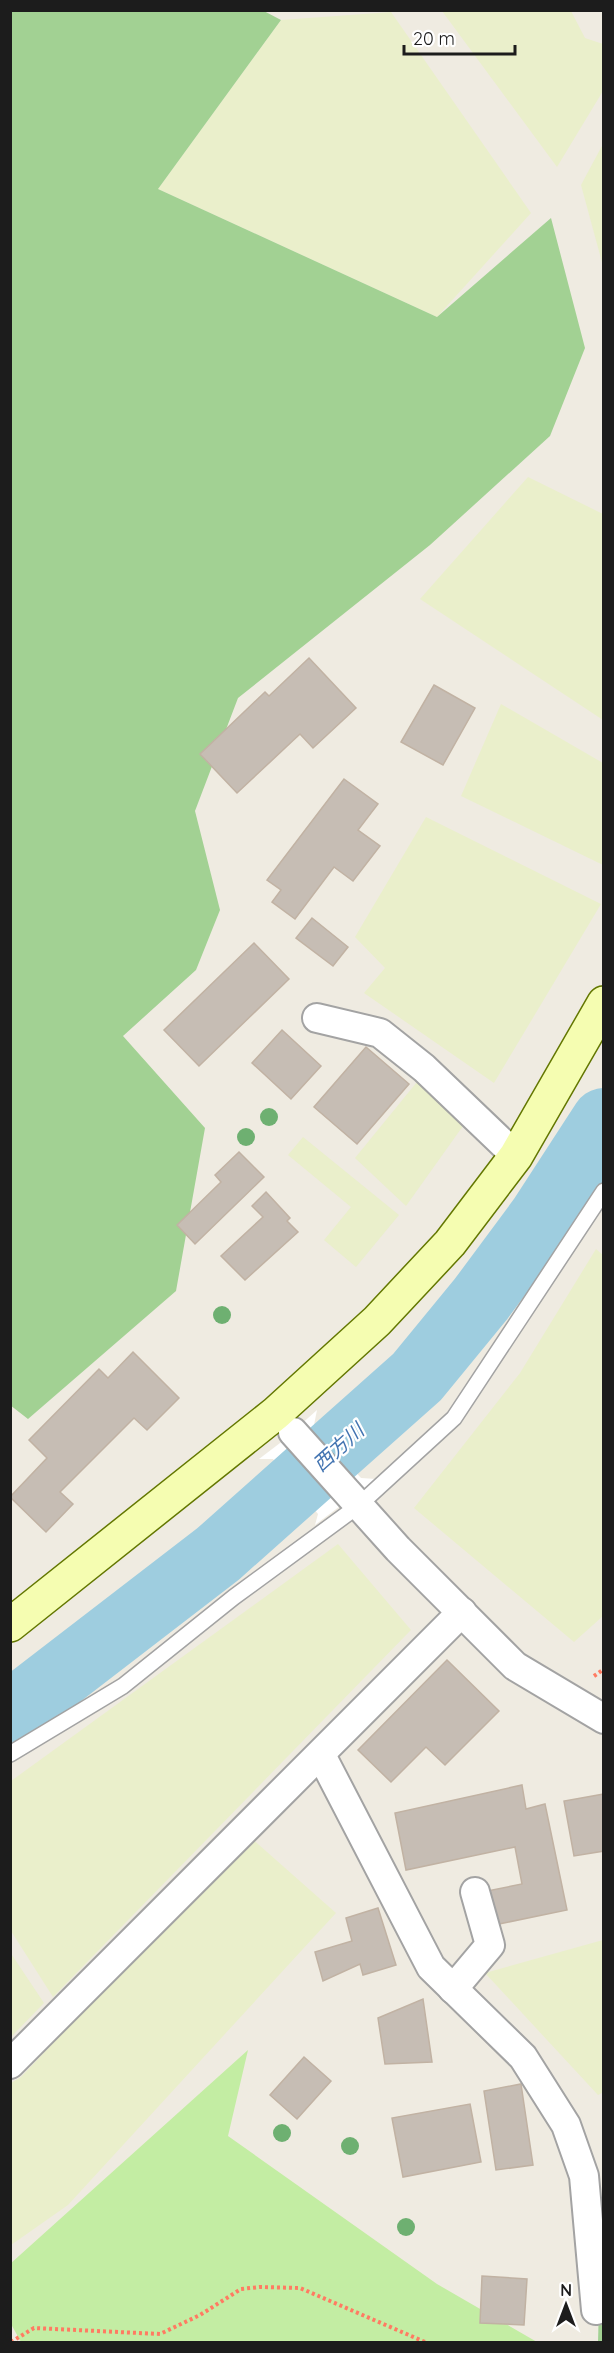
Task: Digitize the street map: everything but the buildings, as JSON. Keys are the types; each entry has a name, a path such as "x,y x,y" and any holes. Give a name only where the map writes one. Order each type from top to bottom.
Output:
{"street":[{"path":"10,1625 284,1422 450,1243 516,1156 603,1003"},
{"path":"317,1018 380,1033 424,1068 516,1156"},
{"path":"284,1422 398,1549 515,1666 603,1719"},
{"path":"10,2064 462,1612"},
{"path":"321,1755 431,1967 523,2057 566,2126 584,2176 596,2310"},
{"path":"453,1989 490,1945 475,1892"}],"lane":[{"path":"10,1754 123,1686 354,1502 454,1418 603,1191"}],"path":[{"path":"11,2343 34,2328 160,2334 200,2315 240,2289 260,2287 300,2288 425,2343"}],"green space":[{"path":"262,10 281,20 158,189 437,317 551,218 585,348 550,436 430,545 238,698 195,811 220,910 196,970 123,1036 205,1128 176,1291 28,1419 10,1405 10,11"},
{"path":"442,11 571,11 585,38 603,44 603,91 557,167"},
{"path":"391,12 531,213 437,317 158,189 281,20"},
{"path":"603,144 603,266 581,185"},
{"path":"528,477 603,514 603,720 420,599"},
{"path":"501,704 603,763 603,865 461,796"},
{"path":"426,817 601,904 494,1083 364,993 385,968 355,937"},
{"path":"417,1082 468,1119 406,1206 355,1158"},
{"path":"303,1137 399,1215 356,1267 324,1240 351,1207 288,1155"},
{"path":"596,1249 604,1256 603,1616 574,1642 414,1508 520,1373"},
{"path":"338,1544 411,1630 53,1997 11,1931 11,1781"},
{"path":"249,1836 336,1913 68,2205 11,2245 11,2083 21,2077"},
{"path":"603,1940 604,2092 598,2095 485,1973"},
{"path":"10,1952 44,2003 11,2037 10,2037"},
{"path":"248,2050 228,2136 437,2284 537,2342 21,2342 11,2324 10,2264"},
{"path":"603,2168 604,2342 598,2342"}],"pier":[{"path":"317,1410 314,1425 361,1478 376,1479 315,1525 318,1514 273,1459 259,1459"}],"waterway":[{"name":"西方川","path":"10,1714 218,1554 417,1377 481,1299 541,1218 604,1121"}]}
